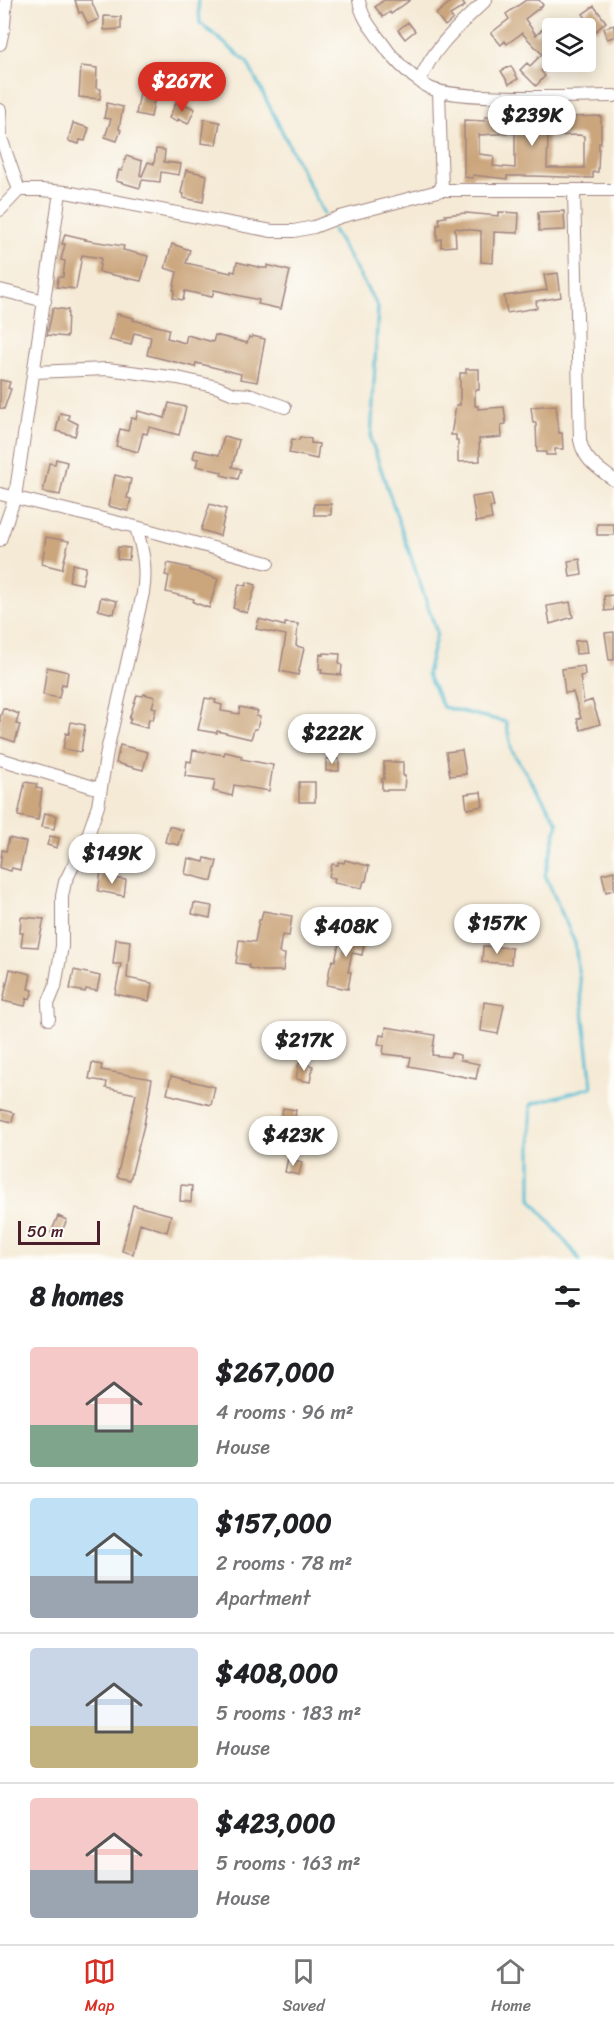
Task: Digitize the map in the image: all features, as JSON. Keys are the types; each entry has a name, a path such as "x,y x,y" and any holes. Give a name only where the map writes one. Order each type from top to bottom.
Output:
{"street":[{"path":"0,44 6,0"},
{"path":"359,0 366,20 386,49 401,66 426,87 471,95 614,96"},
{"path":"420,81 426,65 438,49 486,0"},
{"path":"439,91 442,190"},
{"path":"0,110 1,138 19,190"},
{"path":"0,210 19,190 41,190 272,231 294,231 442,190 614,190"},
{"path":"574,191 579,440 584,455 591,464 614,480"},
{"path":"0,540 15,497 60,192"},
{"path":"0,290 45,301"},
{"path":"34,372 107,369 178,378 217,387 234,394 252,395 285,407"},
{"path":"0,494 136,527 268,563"},
{"path":"49,1019 48,1004 55,987 62,946 63,889 94,822 146,574 136,527"},
{"path":"0,759 100,789"}],"building":[{"path":"75,0 91,0 99,19 88,24 82,12 79,13"},
{"path":"384,0 410,0 383,17 375,7"},
{"path":"453,0 461,0 465,6 450,15 453,19 445,26 436,14"},
{"path":"526,0 539,0 543,5 525,19 536,35 542,29 542,54 522,33 507,44 505,41 501,45 491,33 509,19 506,14"},
{"path":"594,6 606,22 596,31 596,18 586,18 583,14"},
{"path":"104,16 121,17 121,29 104,30"},
{"path":"408,22 415,31 405,39 398,30"},
{"path":"614,25 614,37 607,39 604,28"},
{"path":"542,54 541,71 545,76 536,86 520,70 527,63 530,66"},
{"path":"81,66 97,68 96,88 101,89 100,99 79,97"},
{"path":"511,66 518,79 509,84 501,71"},
{"path":"140,93 155,96 151,117 136,114"},
{"path":"177,101 195,109 188,124 169,118"},
{"path":"107,103 123,107 119,129 121,130 117,141 105,137 111,119 104,118"},
{"path":"515,112 529,112 529,120 554,120 554,115 601,116 598,172 593,172 593,178 507,176 507,179 473,175 473,178 464,177 464,120 485,121 485,117 515,116","holes":["515,133 515,168 493,166 494,156 479,154 479,135","548,136 584,136 584,168 547,168"]},
{"path":"204,119 220,122 216,145 201,143"},
{"path":"73,123 89,128 85,141 80,140 79,144 68,141"},
{"path":"156,149 165,150 164,162 181,164 179,175 161,172 160,182 142,180 140,188 116,181 119,170 122,171 126,156 142,161 140,175 142,176 148,162 154,164"},
{"path":"186,170 207,175 203,202 183,198 184,194 181,193"},
{"path":"564,211 565,230 539,231 538,212"},
{"path":"499,212 519,213 518,233 494,232 493,263 481,262 481,231 455,228 456,246 441,247 441,239 437,240 439,218 446,217 445,215 466,213 499,216"},
{"path":"65,234 85,240 124,246 123,250 148,256 141,281 99,272 101,258 82,255 76,289 57,287 58,277 63,277 65,261 61,260"},
{"path":"172,244 190,250 186,263 231,273 231,271 235,272 237,262 262,268 267,268 267,265 290,271 281,309 258,304 259,300 214,290 212,297 185,291 183,300 173,298 177,272 165,268"},
{"path":"558,273 561,297 536,301 537,308 507,313 504,296 547,290 544,275"},
{"path":"53,308 68,310 67,337 47,335"},
{"path":"117,314 169,329 167,338 185,343 187,335 213,342 215,335 247,343 249,337 252,338 252,336 265,339 257,382 240,379 241,374 196,363 195,367 147,355 151,337 134,333 131,345 109,340"},
{"path":"466,369 479,369 479,390 475,390 475,406 478,406 478,409 504,407 506,424 501,425 502,437 479,439 480,461 458,462 458,440 456,440 456,435 451,435 456,405 460,405 460,373 466,373"},
{"path":"0,380 10,382 8,388 11,389 4,409 0,408"},
{"path":"169,403 186,407 179,435 149,427 147,434 143,433 138,452 116,446 120,429 128,431 131,418 136,419 138,411 165,418"},
{"path":"556,405 563,449 555,449 555,455 546,455 546,452 537,452 536,423 533,423 531,407"},
{"path":"60,413 69,415 68,419 78,424 75,436 56,431"},
{"path":"224,436 239,440 232,467 241,469 238,479 221,475 222,472 196,466 198,459 193,458 195,450 219,455"},
{"path":"300,437 311,439 311,443 319,444 317,459 289,453 292,439 299,440"},
{"path":"56,459 67,462 60,495 43,492 49,463 55,464"},
{"path":"115,475 131,479 127,498 131,499 128,511 108,506"},
{"path":"491,494 494,507 490,507 492,519 476,522 472,497"},
{"path":"210,504 226,509 220,536 201,530"},
{"path":"314,504 331,504 331,515 314,515"},
{"path":"597,524 614,524 614,535 597,535"},
{"path":"46,537 69,541 62,569 42,564"},
{"path":"118,547 130,548 129,560 117,559"},
{"path":"580,559 582,575 570,577 568,561"},
{"path":"168,563 190,568 190,570 218,579 209,608 193,602 194,599 166,592 169,576 165,575"},
{"path":"73,564 86,567 82,584 69,581"},
{"path":"247,582 256,585 247,613 233,608 239,584 246,586"},
{"path":"614,595 614,610 605,611 604,596"},
{"path":"101,597 117,601 114,614 98,610"},
{"path":"570,602 573,617 550,624 547,606"},
{"path":"259,619 285,626 285,623 298,624 296,646 304,648 298,675 280,671 286,635 256,629"},
{"path":"614,632 614,660 609,660 605,633"},
{"path":"585,640 587,653 576,654 575,641"},
{"path":"323,653 340,654 341,675 321,673 320,654 323,655"},
{"path":"584,666 585,675 580,676 584,703 592,700 600,724 581,730 577,719 581,718 573,692 565,693 562,669"},
{"path":"47,667 68,672 66,685 62,684 59,698 43,695"},
{"path":"144,694 155,697 152,707 156,708 153,720 149,719 147,728 129,723 137,695 143,696"},
{"path":"205,698 216,700 215,703 222,705 221,711 239,714 240,707 258,711 256,716 260,717 257,729 254,729 251,739 217,731 217,733 198,730"},
{"path":"3,708 19,714 16,724 20,725 15,742 0,737 0,718"},
{"path":"71,722 85,725 81,752 63,749"},
{"path":"120,745 148,752 143,770 116,763"},
{"path":"193,750 224,755 225,752 242,756 241,759 273,765 269,791 234,785 232,796 213,791 215,780 185,776 187,761 191,762"},
{"path":"462,750 466,774 450,776 446,752"},
{"path":"326,759 339,759 339,771 326,771"},
{"path":"384,762 403,762 404,790 382,790"},
{"path":"25,782 37,784 36,788 42,789 38,820 18,816"},
{"path":"299,782 315,782 315,802 299,802"},
{"path":"481,792 483,806 467,809 465,794"},
{"path":"45,813 57,816 54,829 42,827"},
{"path":"169,826 183,830 179,845 165,842"},
{"path":"50,836 59,838 57,848 47,845"},
{"path":"9,838 26,842 20,870 12,868 11,871 0,868 2,850 6,851"},
{"path":"107,841 132,847 128,862 103,856"},
{"path":"188,858 204,862 205,858 217,861 212,881 185,874"},
{"path":"345,860 369,866 362,888 334,883 335,878 329,877 332,864 338,865 338,862 344,863"},
{"path":"614,871 614,890 606,892 602,874"},
{"path":"101,872 112,875 112,878 126,880 124,896 98,891"},
{"path":"194,903 212,906 210,918 192,914"},
{"path":"263,911 292,916 289,936 282,935 279,953 285,954 283,971 263,971 236,963 239,940 255,942"},
{"path":"21,917 44,919 38,947 21,946 23,933 20,933"},
{"path":"307,918 320,918 320,935 308,936"},
{"path":"343,928 366,933 362,955 352,953 348,972 351,972 348,989 327,985 330,967 333,960 335,961"},
{"path":"116,939 130,941 127,978 152,983 149,1001 115,994 121,964 113,964"},
{"path":"483,946 512,948 511,964 482,962"},
{"path":"10,969 31,974 28,989 33,990 25,1006 3,1001"},
{"path":"74,970 100,976 97,991 86,989 85,992 70,989"},
{"path":"484,1002 504,1005 498,1034 481,1031"},
{"path":"386,1027 435,1035 432,1055 450,1057 451,1053 460,1055 460,1060 479,1064 476,1079 409,1066 411,1057 383,1054 384,1045 378,1044 380,1035 385,1036"},
{"path":"92,1063 102,1065 101,1070 152,1079 144,1125 130,1180 117,1177 136,1094 106,1088 107,1082 89,1079"},
{"path":"299,1063 313,1066 310,1082 296,1079"},
{"path":"171,1076 215,1087 211,1105 167,1094"},
{"path":"283,1108 296,1110 295,1117 300,1118 298,1126 280,1124"},
{"path":"0,1109 14,1113 12,1122 0,1119"},
{"path":"288,1158 302,1162 299,1175 285,1172"},
{"path":"181,1185 192,1186 191,1202 180,1201"},
{"path":"133,1205 171,1215 167,1232 140,1223 133,1254 122,1251"},
{"path":"58,1216 67,1220 59,1237 51,1233"}],"waterway":[{"path":"198,0 200,23 247,62 324,214"},
{"path":"333,230 378,307 371,440 437,633 427,674 443,707 506,722 512,751 558,823 545,875 575,943 592,1087 531,1104 531,1199 580,1260"}]}
